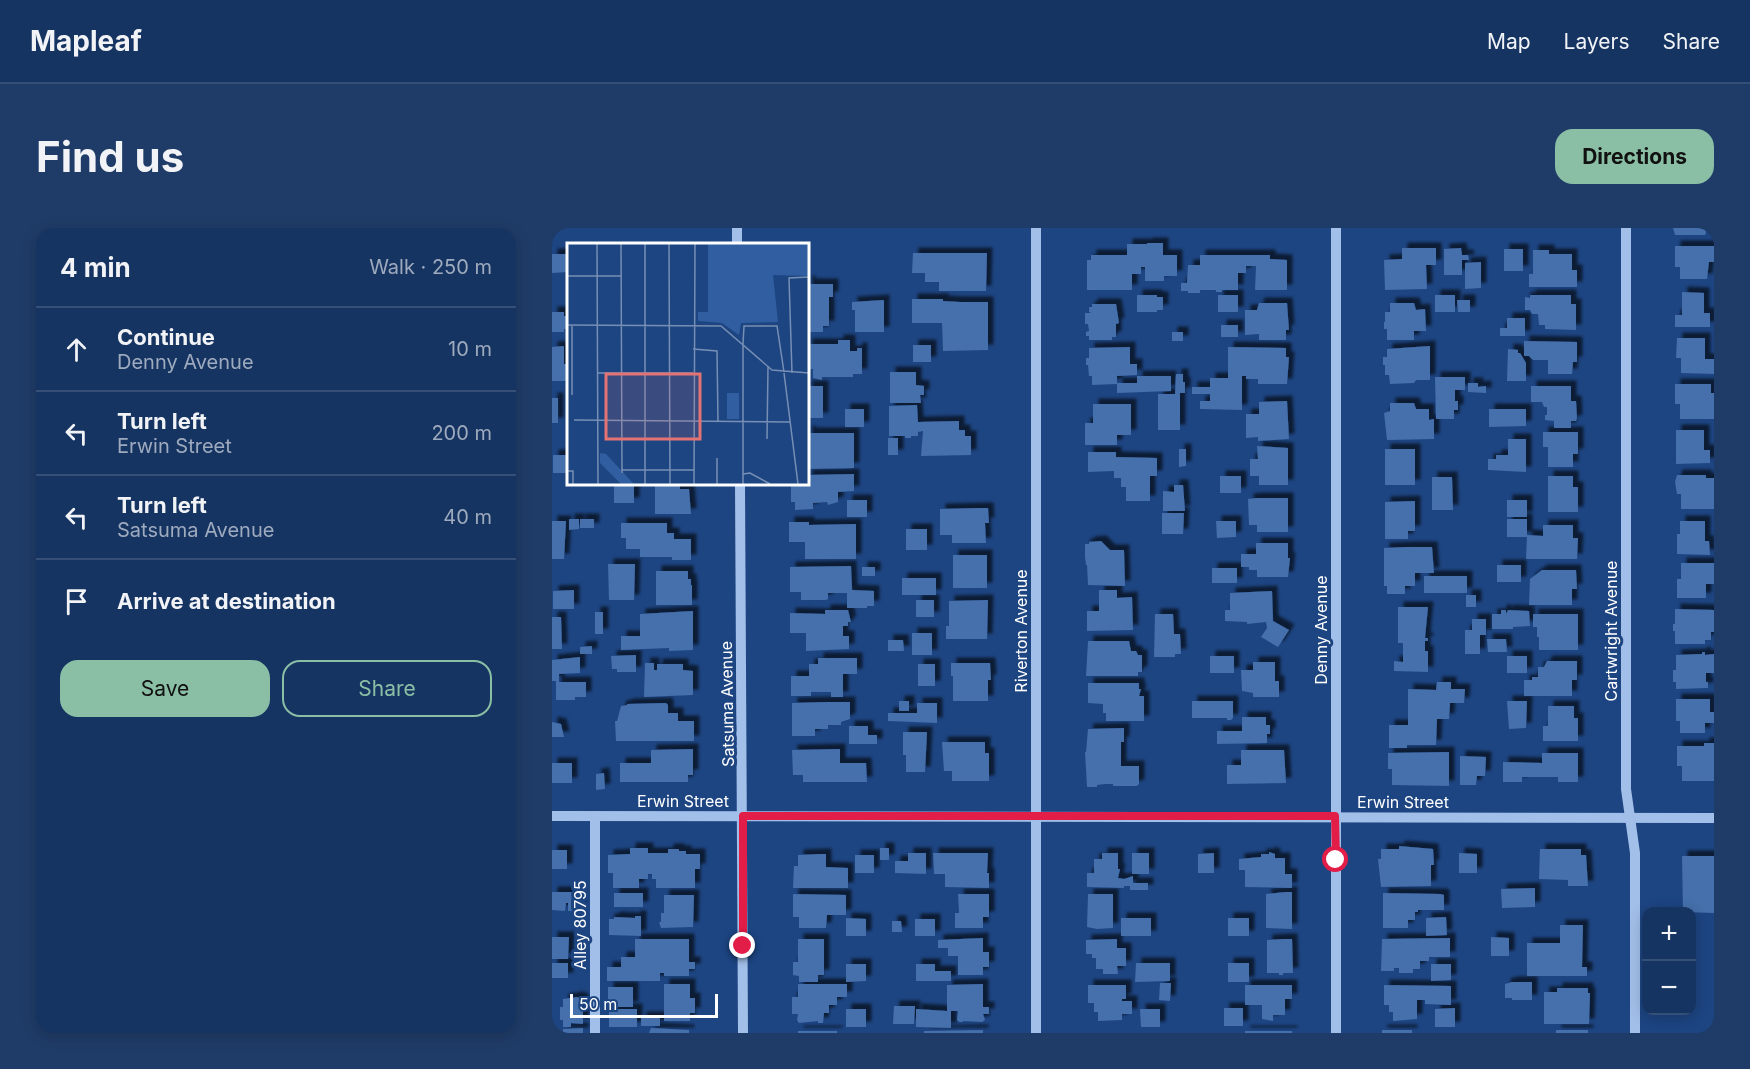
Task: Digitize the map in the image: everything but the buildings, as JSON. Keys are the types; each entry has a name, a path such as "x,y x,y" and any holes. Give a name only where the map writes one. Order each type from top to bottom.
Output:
{"street":[{"name":"Riverton Avenue","path":"1036,228 1036,1033"},
{"name":"Denny Avenue","path":"1336,228 1336,1033"},
{"name":"Cartwright Avenue","path":"1626,228 1626,789 1635,853 1635,1033"},
{"name":"Satsuma Avenue","path":"740,484 743,1033"},
{"name":"Erwin Street","path":"552,816 1714,818"},
{"name":"Alley 80795","path":"595,816 595,1033"}],"route":[{"path":"743,946 743,816 1335,816 1336,860"}]}
